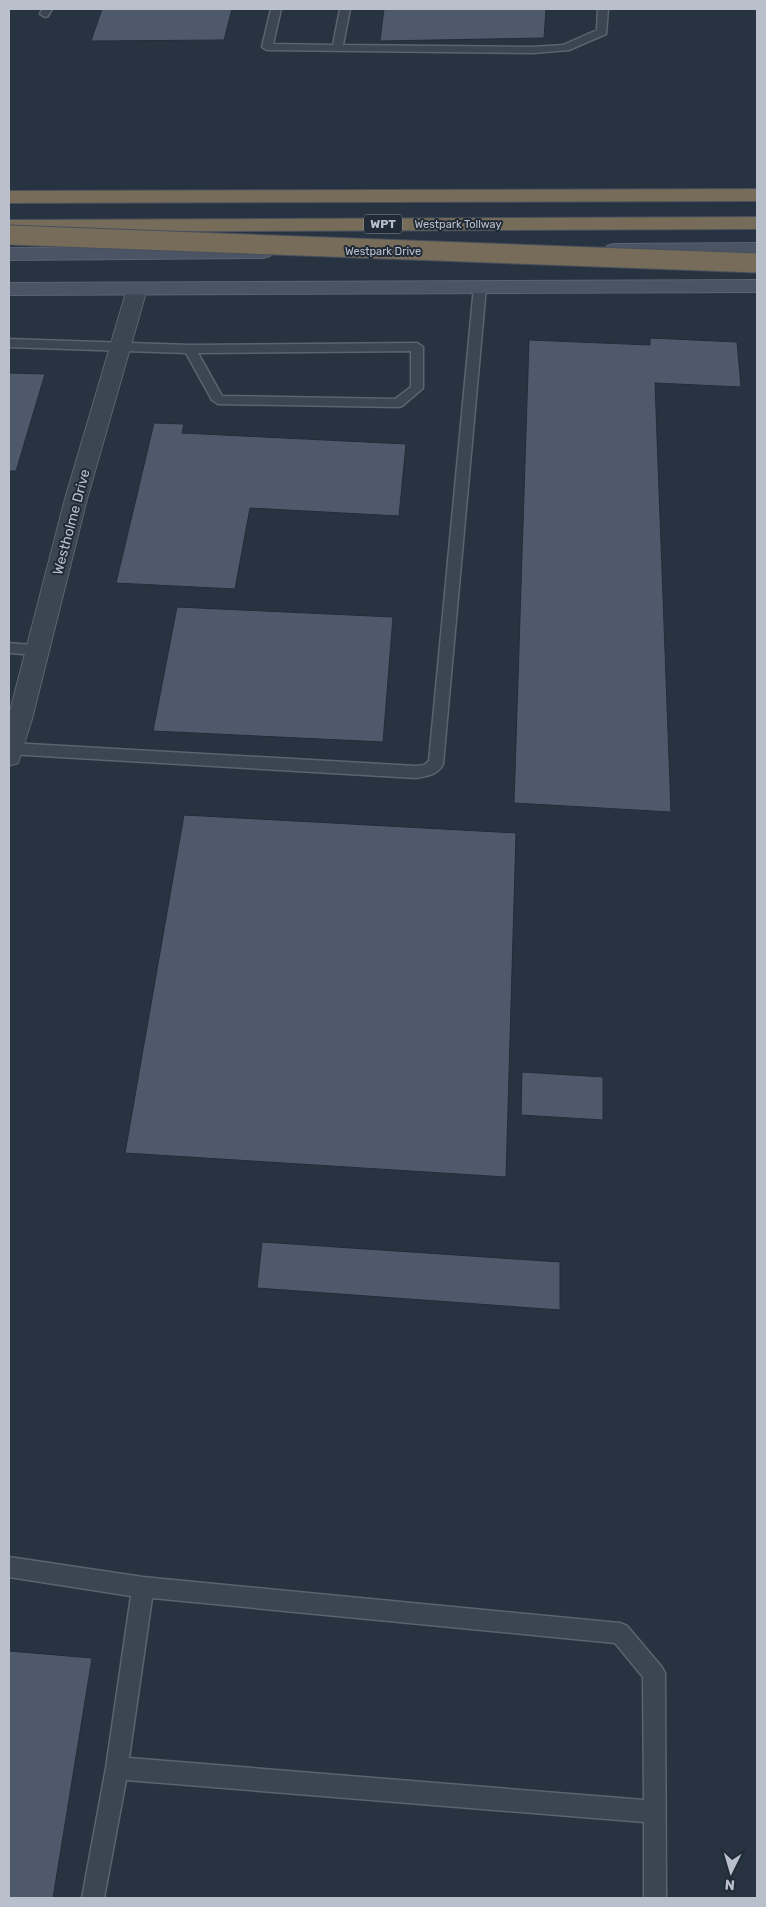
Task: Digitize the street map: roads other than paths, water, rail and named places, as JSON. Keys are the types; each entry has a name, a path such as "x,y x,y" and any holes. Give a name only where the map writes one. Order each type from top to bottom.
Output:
{"highway":[{"name":"WPT","path":"9,198 757,195"},
{"name":"Westpark Tollway","path":"9,226 757,223"},
{"path":"9,235 757,263"}],"main road":[{"name":"Westpark Drive","path":"9,254 757,249"},
{"path":"9,289 757,286"}],"street":[{"name":"Westholme Drive","path":"10,753 76,499 137,289"}],"lane":[{"path":"276,9 267,47 533,50 566,48 602,32 603,9"},
{"path":"338,47 345,9"},
{"path":"10,753 416,772 428,770 436,764 480,287"},
{"path":"9,343 190,350 417,347 417,388 398,403 218,400 190,350"},
{"path":"9,648 38,650"},
{"path":"9,1567 143,1587 620,1633 654,1673 655,1898"},
{"path":"92,1898 117,1768 143,1587"},
{"path":"117,1768 654,1812"}]}
